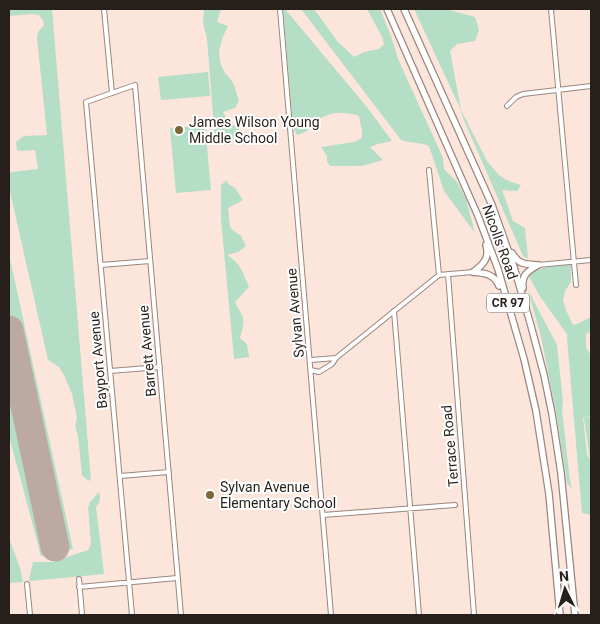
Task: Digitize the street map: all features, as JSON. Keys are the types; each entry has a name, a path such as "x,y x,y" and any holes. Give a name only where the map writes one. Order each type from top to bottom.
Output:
{"highway":[{"name":"Nicolls Road","path":"387,9 482,226 507,299 536,411 549,494 560,615"},
{"name":"Nicolls Road","path":"404,9 488,196 507,245 526,306 552,414 561,473 575,615"},
{"path":"473,272 487,258 487,250 482,236 482,226"},
{"path":"507,245 516,260 522,263 538,265"},
{"path":"526,306 522,284 523,277 538,265"},
{"path":"473,272 491,275 498,281 503,297 507,299"}],"street":[{"path":"104,9 112,93"},
{"name":"Sylvan Avenue","path":"280,9 331,615"},
{"path":"551,9 576,285"},
{"name":"Barrett Avenue","path":"112,93 135,85 181,615"},
{"path":"507,106 516,97 523,94 591,86"},
{"name":"Bayport Avenue","path":"112,93 86,102 132,615"},
{"path":"429,170 439,275"},
{"path":"538,265 591,260"},
{"path":"101,265 150,261"},
{"path":"311,370 319,372 332,364 336,358 439,275 473,272"},
{"name":"Terrace Road","path":"448,274 474,615"},
{"path":"394,311 419,615"},
{"path":"310,360 336,358"},
{"path":"110,371 160,367"},
{"path":"120,476 169,472"},
{"path":"323,515 455,505"},
{"path":"79,587 178,578"},
{"path":"79,579 82,615"},
{"path":"27,584 30,615"}],"green space":[{"path":"9,9 52,9 91,481 82,475 78,436 75,426 77,418 72,394 59,367 48,360 9,187 9,175 11,172 38,169 35,150 17,150 16,142 24,136 47,135 37,38 38,32 44,25 39,15 9,16"},
{"path":"204,9 221,9 217,22 228,26 219,55 222,67 234,85 239,101 235,108 223,112 228,121 240,130 230,145 217,145 215,140 207,39 203,23"},
{"path":"283,9 285,9 366,106 392,141 370,147 383,160 362,166 330,166 327,162 327,156 321,147 354,142 362,138 359,116 347,113 331,114 321,118 306,131 297,135 293,127"},
{"path":"301,9 314,9 337,41 354,57 364,52 379,49 384,44 367,9 380,9 398,59 443,158 444,169 457,182 466,199 475,233 444,191 429,146 401,140"},
{"path":"414,9 446,9 475,17 479,30 475,41 457,44 450,51 461,110"},
{"path":"208,72 210,96 161,100 158,77"},
{"path":"461,110 487,161 506,180 521,185 517,191 502,190 513,221 525,228 528,259 523,256"},
{"path":"205,125 211,190 176,193 170,128"},
{"path":"227,180 228,184 235,188 243,200 228,208 230,227 241,236 246,246 238,252 227,255 239,265 249,287 235,302 243,319 240,338 247,344 249,357 234,359 221,219 221,185"},
{"path":"9,254 73,549 41,556 9,436"},
{"path":"571,265 571,282 565,291 563,301 566,310 573,325 591,317 591,331 586,334 586,347 591,356 591,416 583,418 587,455 590,460 584,418 591,417 591,515 582,513 567,334 541,298 529,277 532,273 541,269"},
{"path":"528,290 557,345 563,402 562,410 572,489 567,483 556,412 541,337"},
{"path":"99,492 100,500 96,507 104,574 30,581 33,562 53,562 88,550 91,544 88,508 90,502"},
{"path":"9,538 20,568 23,582 9,583"}],"runway":[{"path":"9,330 55,547"}],"place":[{"name":"James Wilson Young Middle School","path":"179,130"},
{"name":"Sylvan Avenue Elementary School","path":"210,495"}]}
